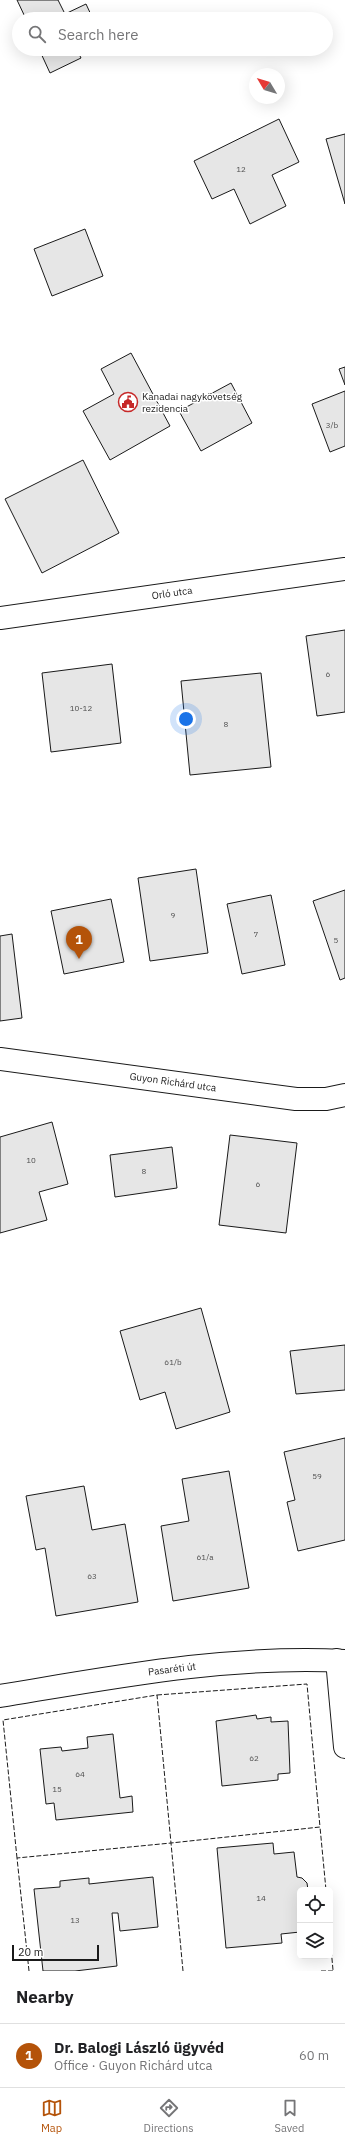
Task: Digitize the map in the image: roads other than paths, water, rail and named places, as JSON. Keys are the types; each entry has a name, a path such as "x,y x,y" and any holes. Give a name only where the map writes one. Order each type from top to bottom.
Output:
{"street":[{"name":"Orló utca","path":"0,618 345,569"},
{"name":"Guyon Richárd utca","path":"0,1059 296,1100 326,1099 345,1095"},
{"name":"Pasaréti út","path":"0,1696 171,1667 255,1661 341,1661"},
{"path":"341,1661 345,1747"}],"place":[{"name":"Kanadai nagykövetség rezidencia","path":"128,402"},
{"name":"Dr. Balogi László ügyvéd","path":"79,959"}]}
